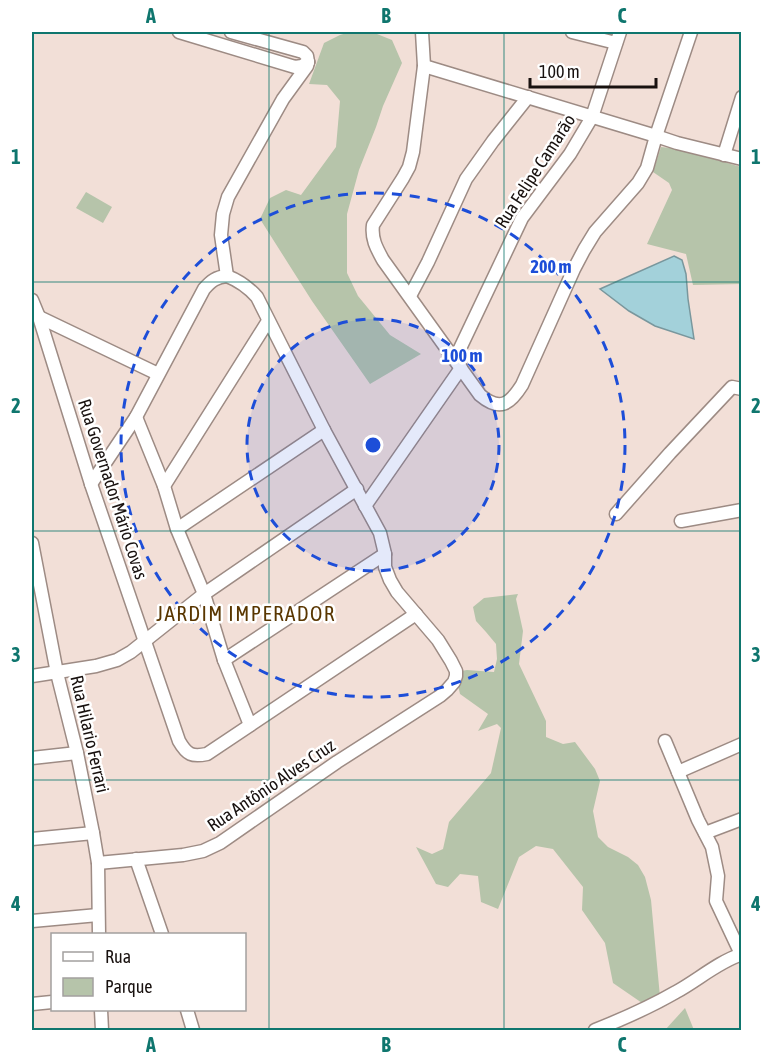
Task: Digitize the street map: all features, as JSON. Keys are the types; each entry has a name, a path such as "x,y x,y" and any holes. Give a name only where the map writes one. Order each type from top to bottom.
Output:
{"street":[{"path":"184,32 295,67 308,62"},
{"path":"227,276 221,235 223,214 228,197 283,99 308,62 303,52 269,37 231,32"},
{"path":"422,32 424,66 413,152 409,166 373,225 374,242 378,252 480,395 490,404 499,405 513,399 522,385 574,269 595,232 638,183 647,168 691,32"},
{"path":"572,32 618,37"},
{"name":"Rua Felipe Camarão","path":"365,506 458,363 522,218 570,154 592,117 618,37"},
{"path":"424,66 677,143 741,159"},
{"path":"410,296 466,178 528,97"},
{"path":"724,155 741,98"},
{"path":"91,484 136,417 204,289 212,280 221,276 239,280 257,297 324,430 380,533 385,554 385,567 390,580 416,614 250,724 224,660 204,594 177,529 164,486 136,417"},
{"name":"Rua Governador Mário Covas","path":"32,300 91,484 179,741 189,754 198,756 207,754 250,724"},
{"path":"39,317 158,374"},
{"path":"164,486 268,321"},
{"path":"616,514 732,387 741,389"},
{"path":"177,529 324,430"},
{"path":"32,676 96,666 117,660 131,652 204,594 357,489"},
{"path":"681,521 741,510"},
{"name":"Rua Hilario Ferrari","path":"32,543 57,673 77,753 93,833 98,863 99,933"},
{"path":"224,660 385,554"},
{"name":"Rua Antônio Alves Cruz","path":"98,863 183,855 203,851 220,843 447,690 454,682 456,671 438,640 416,614"},
{"path":"595,1030 639,1012 741,954 716,901 718,876 712,847 698,820 665,741"},
{"path":"678,772 741,744"},
{"path":"32,758 77,753"},
{"path":"705,833 741,819"},
{"path":"32,839 93,833"},
{"path":"136,859 162,933"},
{"path":"32,921 98,915"},
{"path":"32,1004 51,1002"},
{"path":"100,1011 102,1030"},
{"path":"187,1011 193,1030"}],"green space":[{"path":"350,32 372,32 392,40 402,63 359,170 347,214 347,273 358,296 390,335 421,354 370,384 312,301 260,219 270,198 286,190 301,195 336,147 340,101 327,85 309,84 324,43"},
{"path":"661,147 679,149 741,167 741,284 693,285 686,254 647,244 672,190 669,183 653,172"},
{"path":"86,192 112,207 103,223 76,208"},
{"path":"518,594 516,599 523,631 519,664 546,721 546,737 563,744 575,742 595,769 600,781 593,811 598,837 608,847 638,865 645,877 651,900 660,997 645,1005 613,983 605,943 582,910 583,887 553,849 536,846 519,857 498,909 481,902 478,876 460,874 448,887 436,884 416,847 432,854 443,849 449,822 491,773 501,728 497,724 478,731 488,714 460,694 455,672 467,670 494,672 497,659 496,644 476,621 473,607 484,598"},
{"path":"685,1008 694,1030 665,1030"}],"water":[{"path":"674,256 682,260 686,274 694,339 655,326 629,311 600,289"}],"district":[{"name":"JARDIM IMPERADOR","path":"246,613"}]}
